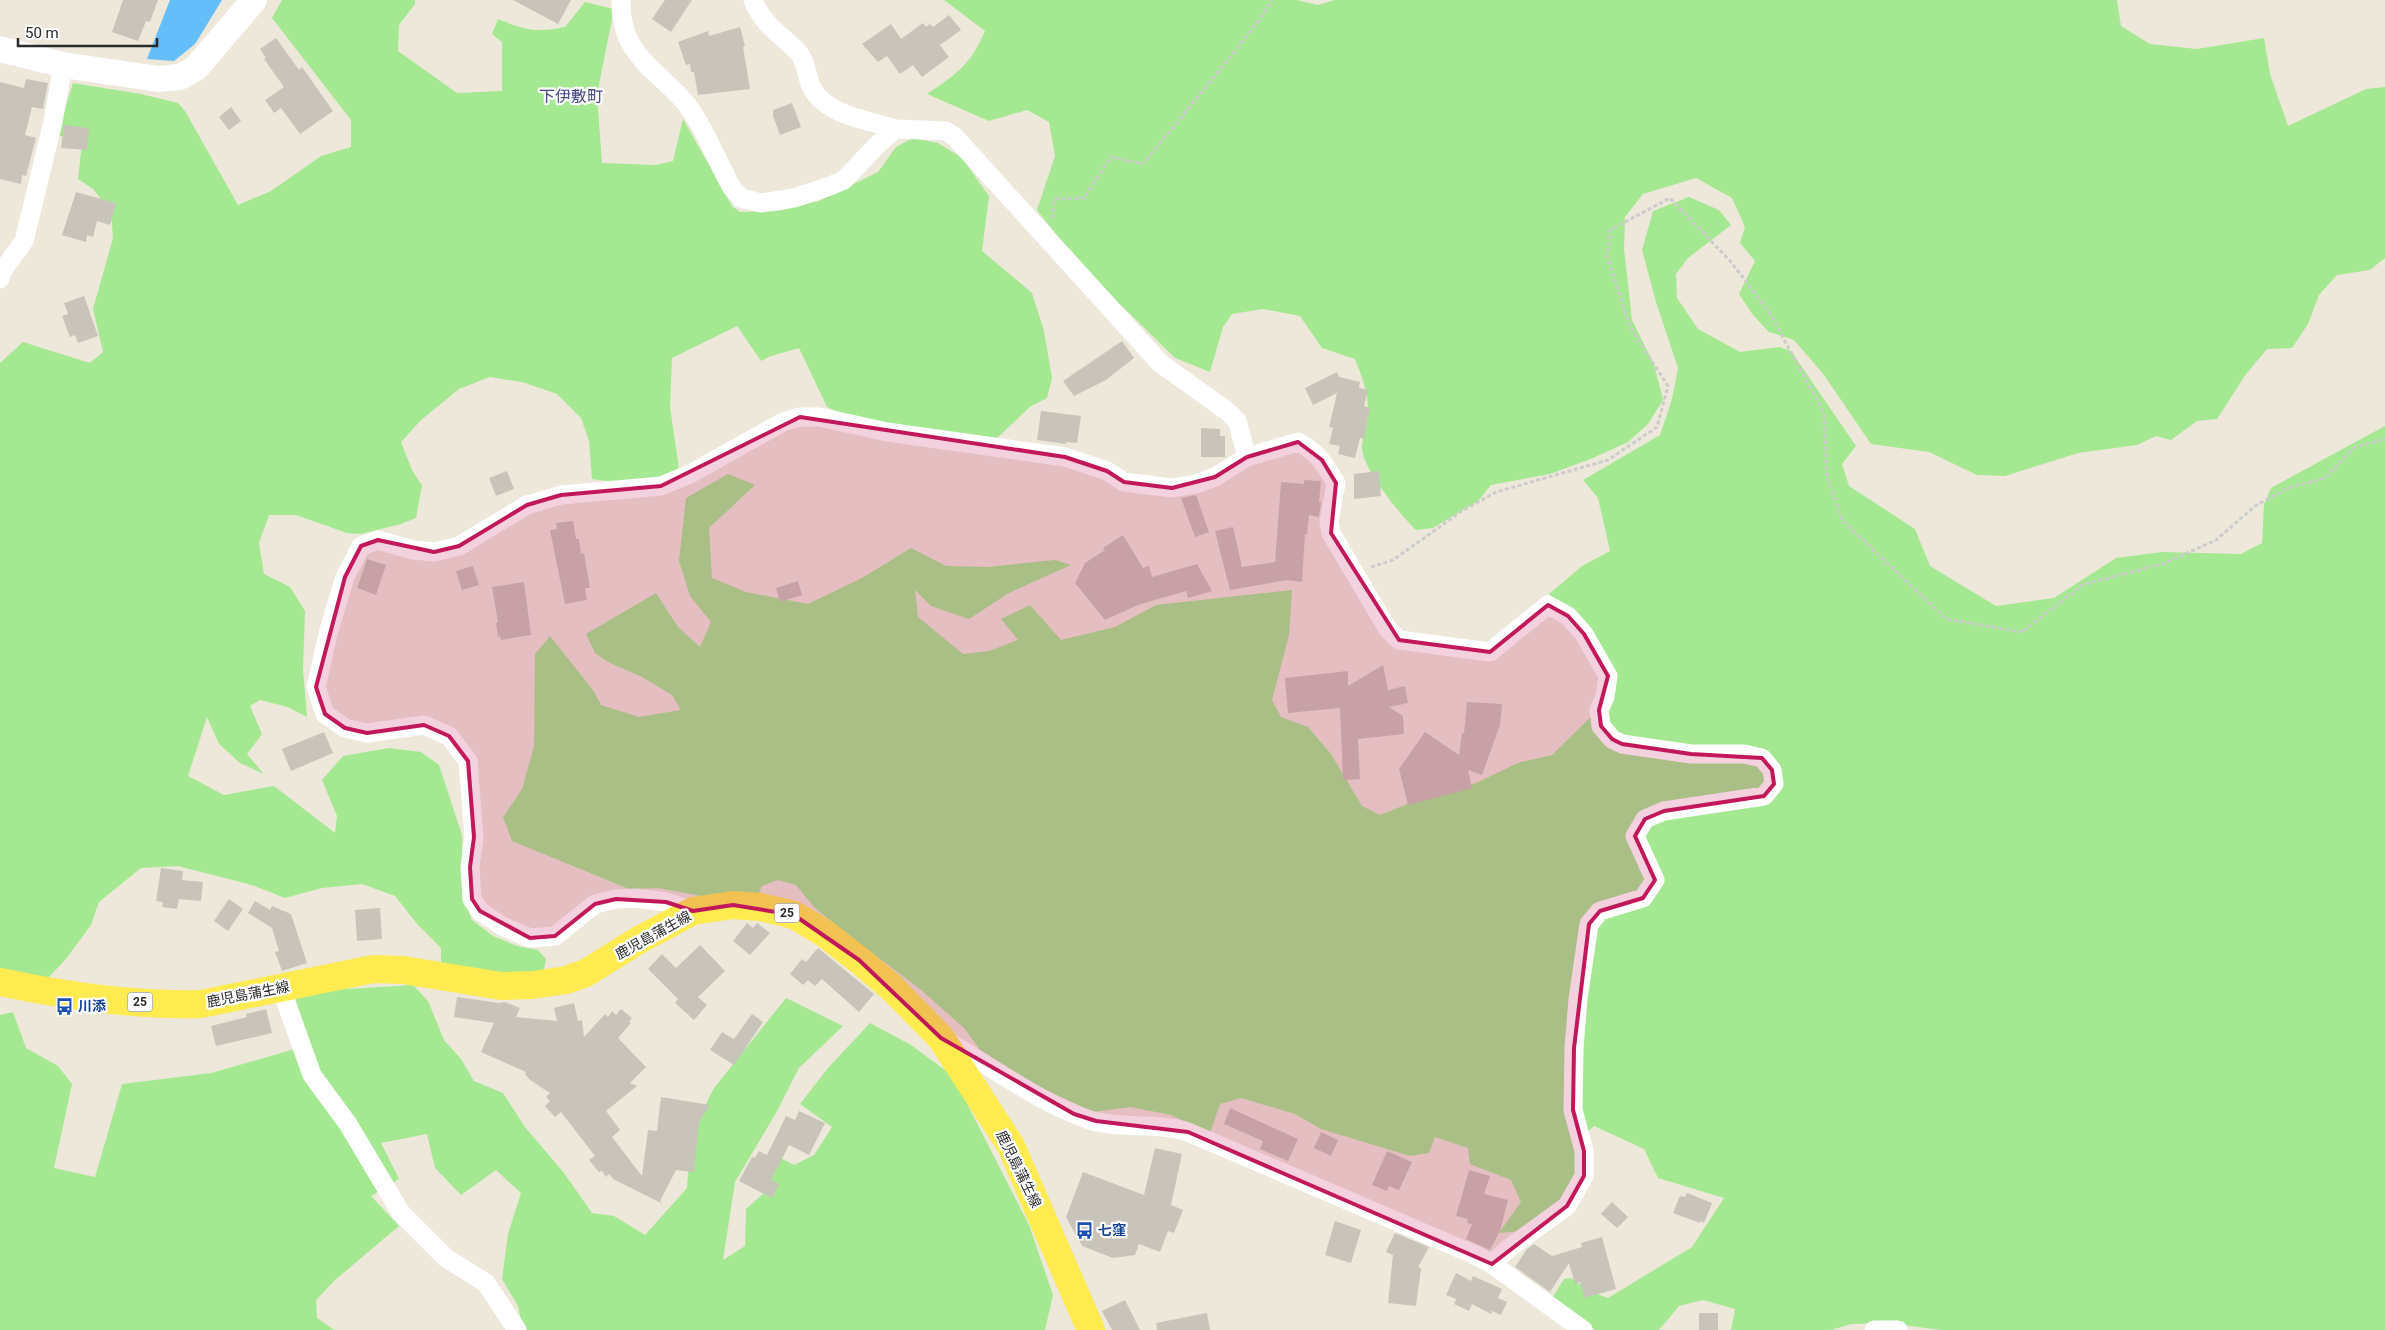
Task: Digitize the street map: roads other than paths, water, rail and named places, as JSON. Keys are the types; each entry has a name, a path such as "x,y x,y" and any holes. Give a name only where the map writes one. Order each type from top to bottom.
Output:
{"main road":[{"name":"鹿児島蒲生線","path":"0,982 97,999 177,1005 201,1004 374,969 404,970 501,986 533,985 566,980 586,973 637,941 693,911 733,905 760,907 794,915 824,933 859,960 891,987 941,1038 1010,1146 1091,1330"}],"street":[{"path":"0,49 63,65 158,79 180,77 196,68 254,0"},
{"path":"621,0 620,21 636,52 656,76 683,101 732,188 741,198 761,203 794,198 844,180 869,152 896,129"},
{"path":"753,0 767,25 800,53 811,87 824,105 896,129 946,131 954,136 1160,363 1227,411 1237,421 1247,457"},
{"path":"0,279 3,270 24,241 53,122 63,65"},
{"path":"693,911 666,902 635,898 616,899 595,904 555,936 530,938 502,926 480,911 472,899 470,867 474,837 468,761 450,736 424,725 367,733 345,728 325,714 316,686 329,630 345,577 361,546 378,540 413,550 434,552 458,546 528,505 553,498 595,491 637,490 661,486 690,474 783,422 800,417 819,417 886,432 1065,457 1107,471 1124,482 1172,488 1196,484 1215,477 1247,457 1298,442 1309,447 1322,460 1336,483 1329,522 1331,533 1338,547 1356,571 1388,628 1399,640 1432,646 1490,652 1548,605 1568,616 1584,634 1608,676 1605,697 1599,710 1602,726 1612,739 1622,744 1691,754 1744,754 1762,758 1772,770 1774,784 1764,796 1664,811 1645,819 1635,836 1656,880 1643,898 1600,911 1589,924 1578,999 1574,1048 1573,1110 1584,1151 1584,1176 1568,1206 1509,1248 1492,1264"},
{"path":"281,988 312,1075 348,1124 401,1213 446,1258 486,1283 516,1330"},
{"path":"941,1038 1032,1092 1074,1114 1096,1122 1164,1127 1188,1132 1422,1232 1492,1264 1583,1330"},
{"path":"1874,1330 1898,1330"}],"water":[{"path":"170,0 222,0 195,44 174,61 147,59"}],"place":[{"name":"川添","path":"64,1006"},
{"name":"七窪","path":"1084,1230"}],"district":[{"name":"下伊敷町","path":"571,96"}]}
